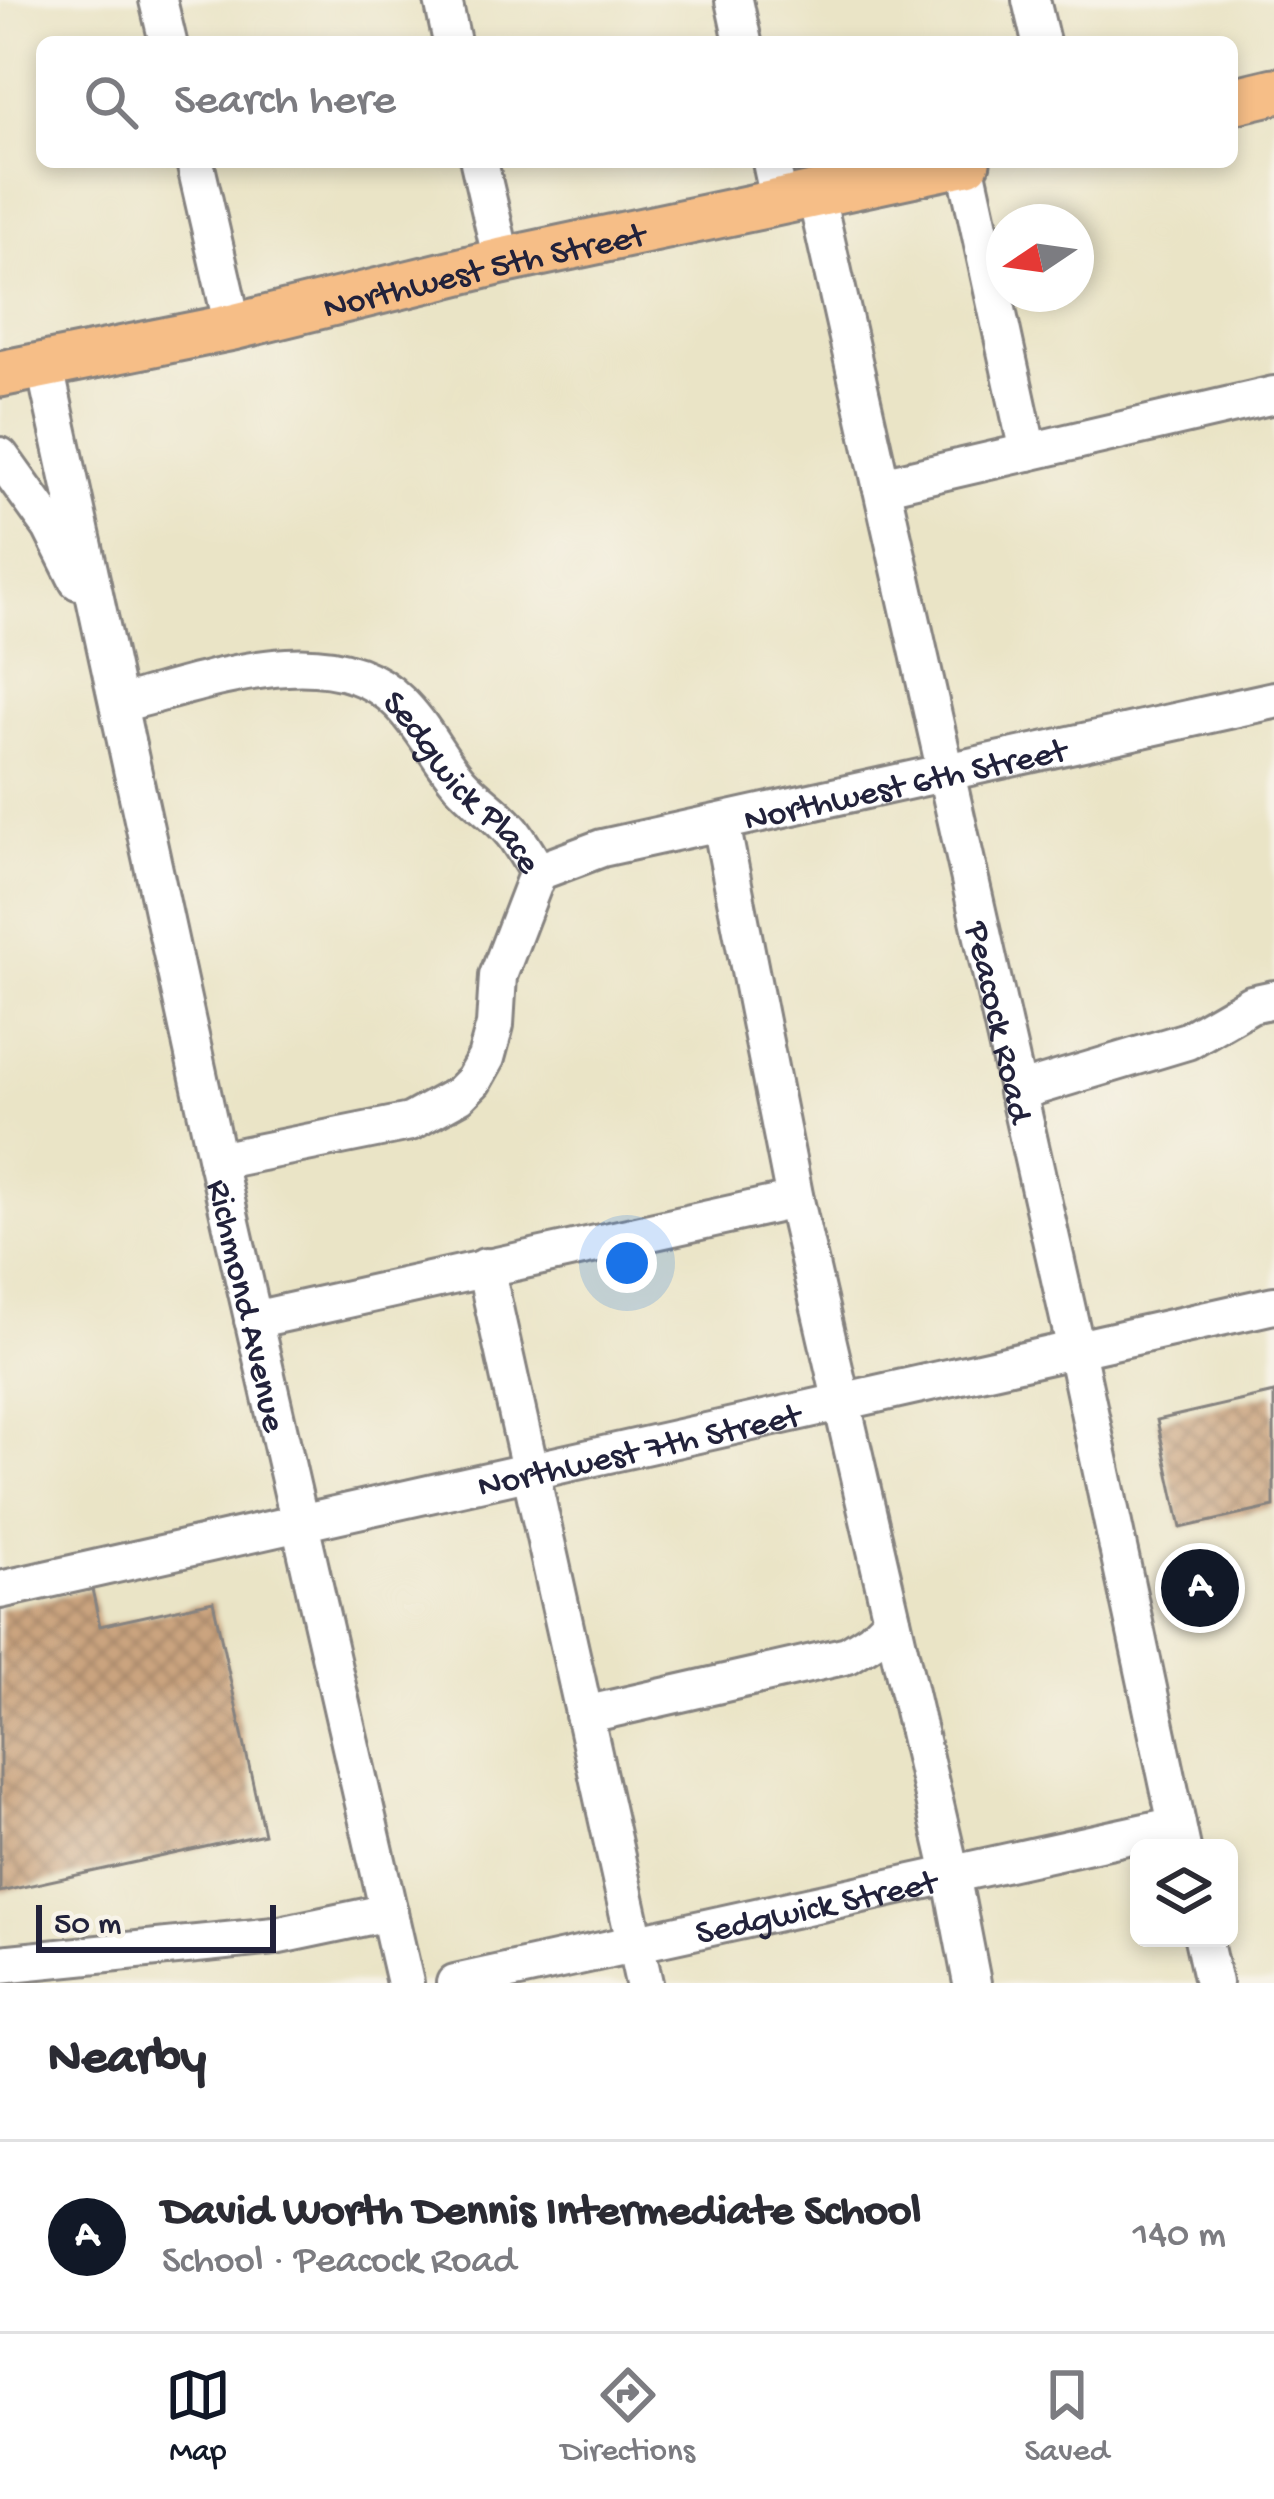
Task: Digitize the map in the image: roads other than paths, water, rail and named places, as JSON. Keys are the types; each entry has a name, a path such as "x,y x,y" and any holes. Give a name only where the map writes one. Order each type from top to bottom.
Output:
{"main road":[{"path":"1238,100 1274,92"},
{"name":"Northwest 5th Street","path":"0,374 233,327 789,187 924,168"}],"street":[{"path":"158,0 167,36"},
{"path":"443,0 451,36"},
{"path":"734,0 742,36"},
{"path":"1031,0 1040,36"},
{"path":"196,168 233,327"},
{"path":"480,168 502,261"},
{"path":"967,168 1028,452"},
{"name":"Peacock Road","path":"789,187 880,486 1076,1350 1180,1836"},
{"name":"Richmond Avenue","path":"45,367 253,1320 405,1983"},
{"path":"880,486 1274,395"},
{"name":"Richmond Avenue","path":"0,456 51,527 102,627"},
{"name":"Sedgwick Place","path":"118,704 273,668 332,667 364,677 396,698 460,782 512,830 538,872 498,976 495,1025 486,1058 473,1082 459,1095 410,1122 218,1161"},
{"name":"Northwest 6th Street","path":"538,872 602,848 1274,700"},
{"path":"722,823 795,1200 972,1983"},
{"path":"1017,1092 1187,1041 1251,1004 1274,999"},
{"path":"253,1320 795,1200"},
{"path":"485,1267 644,1983"},
{"name":"Northwest 7th Street","path":"0,1590 1274,1305"},
{"path":"584,1715 848,1654 872,1640 892,1619"},
{"name":"Sedgwick Street","path":"455,1983 951,1874 1180,1836"},
{"path":"0,1964 275,1936 388,1912"},
{"path":"1205,1947 1213,1983"}],"place":[{"name":"David Worth Dennis Intermediate School","path":"1200,1588"}]}
